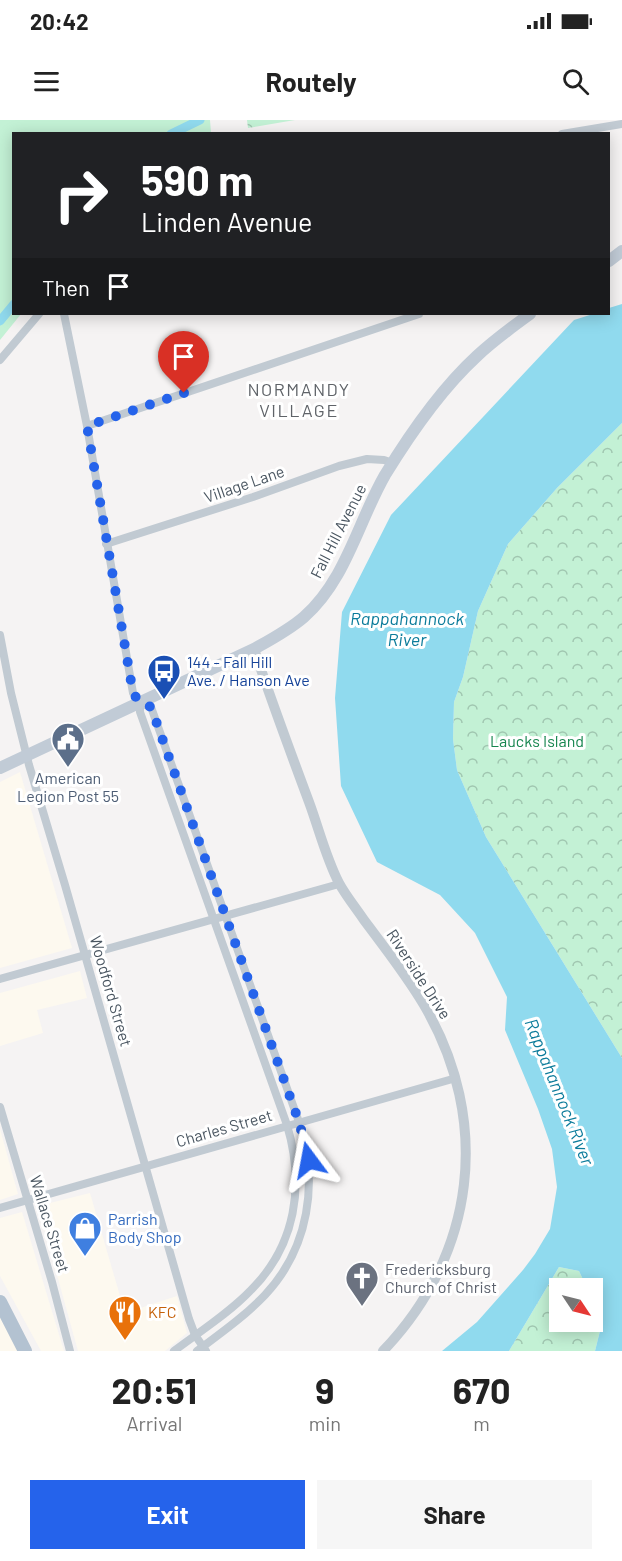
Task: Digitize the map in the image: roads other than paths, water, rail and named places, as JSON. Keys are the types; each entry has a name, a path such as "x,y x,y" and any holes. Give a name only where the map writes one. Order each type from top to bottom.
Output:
{"main road":[{"path":"610,260 622,251"},
{"name":"Fall Hill Avenue","path":"0,768 254,649 285,632 304,617 328,588 393,463 454,380 496,339 529,315"},
{"path":"0,1302 25,1351"},
{"path":"15,1332 30,1351"}],"street":[{"path":"574,132 622,124"},
{"path":"0,360 38,315"},
{"path":"64,315 87,426 133,693 140,703 140,712 287,1125 294,1157 297,1186 293,1212 284,1241 269,1269 252,1290 174,1351"},
{"path":"87,426 416,315"},
{"name":"Village Lane","path":"106,544 253,497 339,466 367,459 393,463"},
{"name":"Woodford Street","path":"0,635 10,693 27,755 189,1319 202,1350"},
{"name":"Riverside Drive","path":"254,649 339,884 423,1003 448,1053 465,1119 467,1140 464,1185 454,1229 436,1278 424,1300 383,1351"},
{"path":"140,703 151,707 299,1122 309,1160 310,1186 305,1219 296,1248 284,1271 266,1294 202,1350"},
{"path":"0,979 339,884"},
{"name":"Charles Street","path":"0,1208 456,1078"},
{"name":"Wallace Street","path":"0,1107 70,1351"}],"water":[{"name":"Rappahannock River","path":"622,304 622,423 557,488 508,544 478,611 463,677 454,702 453,739 457,770 486,837 622,1058 622,1351 595,1351 600,1332 603,1332 603,1278 582,1278 579,1271 559,1267 552,1278 549,1278 549,1284 509,1351 442,1351 477,1322 523,1270 550,1229 557,1187 552,1149 505,1030 507,997 475,933 440,895 377,862 341,786 335,698 342,612 391,515 574,320 590,315 610,315 610,308"}],"waterway":[{"path":"175,132 200,120"},
{"path":"0,321 12,306"}],"place":[{"name":"144 - Fall Hill Ave. / Hanson Ave","path":"164,700"},
{"name":"American Legion Post 55","path":"68,768"},
{"name":"Parrish Body Shop","path":"85,1257"},
{"name":"Fredericksburg Church of Christ","path":"362,1307"},
{"name":"KFC","path":"125,1341"}],"district":[{"name":"NORMANDY VILLAGE","path":"299,400"}],"park label":[{"name":"Laucks Island","path":"537,741"}]}
